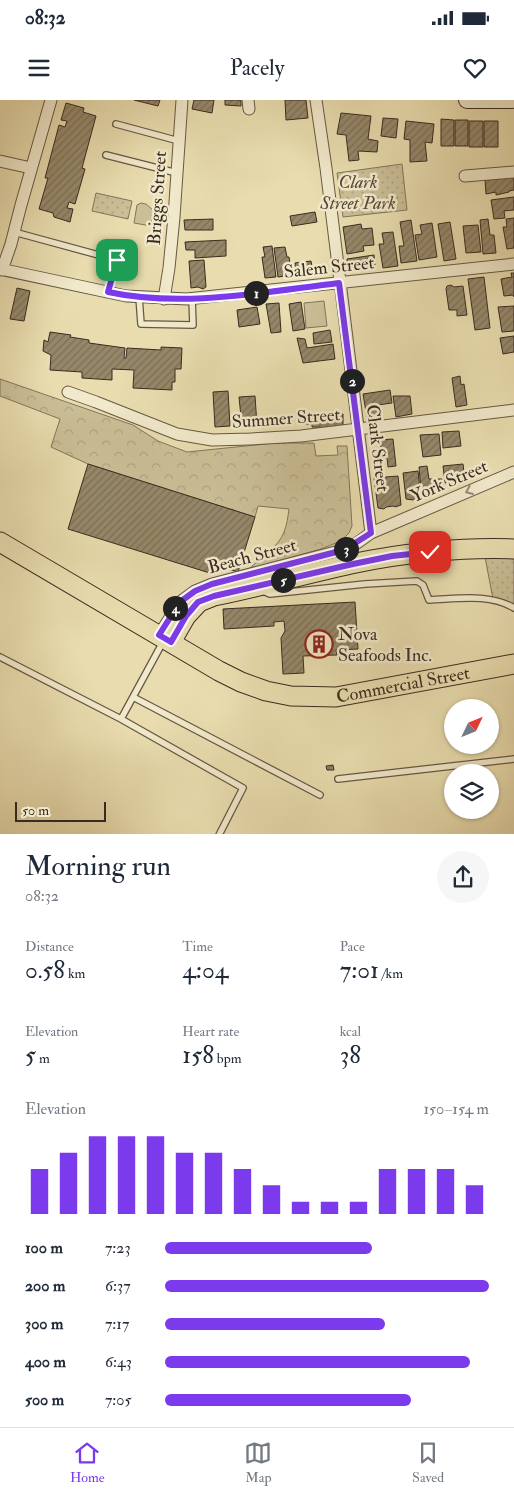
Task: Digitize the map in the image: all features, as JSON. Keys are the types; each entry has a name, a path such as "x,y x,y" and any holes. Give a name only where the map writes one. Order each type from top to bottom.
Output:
{"main road":[{"name":"Commercial Street","path":"0,542 218,671 266,691 291,696 336,697 514,664"},
{"path":"165,638 198,602 214,596 392,556 481,549 514,549"}],"street":[{"path":"1,270 14,232 51,100"},
{"name":"Briggs Street","path":"164,299 169,268 182,100"},
{"name":"Clark Street","path":"316,100 371,533"},
{"path":"468,100 512,100"},
{"path":"0,161 31,168"},
{"path":"465,176 514,172"},
{"name":"Salem Street","path":"1,270 139,297 192,299 514,264"},
{"name":"Summer Street","path":"68,392 177,434 212,440 250,439 358,430 514,410"},
{"name":"York Street","path":"371,533 514,472"},
{"name":"Beach Street","path":"165,638 180,602 195,591 212,584 344,550 371,533"}],"lane":[{"path":"116,124 179,141"},
{"path":"106,155 177,173"},
{"path":"14,232 117,260 108,292"},
{"path":"139,297 141,324 193,325 192,299"},
{"path":"254,587 270,594 365,584 417,581 422,585 428,600 493,599 514,608"},
{"path":"121,719 165,638"},
{"path":"0,657 121,719 243,788 219,834"},
{"path":"133,697 320,795"},
{"path":"338,779 514,759"}],"green space":[{"name":"Clark Street Park","path":"402,164 407,210 343,217 337,173"},
{"path":"96,193 132,201 128,219 92,211"},
{"path":"141,203 146,204 153,210 151,226 134,223 137,205"},
{"path":"324,301 327,326 306,328 304,303"},
{"path":"0,379 133,425 158,441 187,452 275,443 314,443 316,456 338,455 337,446 347,446 352,526 349,533 341,541 321,549 249,569 278,543 286,526 289,509 258,506 255,517 88,464 51,447 60,419 0,396"},
{"path":"485,557 514,557 514,608 493,599"}],"building":[{"path":"134,100 160,100 158,106"},
{"path":"194,100 214,100 212,113 192,109"},
{"path":"225,100 241,100 241,106 225,105"},
{"path":"285,100 306,100 308,118 286,120"},
{"path":"66,103 84,108 83,112 96,116 82,168 85,169 75,204 69,202 67,208 73,209 70,222 54,217 53,213 39,209 48,178 45,178 59,125 65,127 67,121 61,120"},
{"path":"341,113 371,116 368,139 378,141 377,152 358,151 359,160 349,161 346,135 337,134"},
{"path":"383,118 398,119 396,138 381,136"},
{"path":"441,119 454,120 454,146 441,146"},
{"path":"455,120 468,120 468,146 455,146"},
{"path":"406,121 434,124 432,143 425,142 427,161 410,162 410,140 404,139"},
{"path":"469,121 483,121 483,147 469,147"},
{"path":"484,121 498,121 498,147 484,147"},
{"path":"514,176 514,190 496,195 496,192 486,194 485,180"},
{"path":"514,197 514,210 504,211 505,218 494,219 491,200"},
{"path":"315,212 317,222 292,226 290,216"},
{"path":"514,218 514,248 507,249 503,227 507,227 506,219"},
{"path":"213,219 213,230 185,230 184,220"},
{"path":"488,219 490,235 494,235 496,253 483,254 480,220"},
{"path":"411,220 417,261 401,263 399,246 404,246 400,222"},
{"path":"450,222 456,259 444,261 438,224"},
{"path":"432,223 437,257 419,260 415,235 422,234 420,225"},
{"path":"361,224 362,229 372,228 374,245 363,246 364,251 347,254 343,227"},
{"path":"478,225 481,252 466,253 463,226"},
{"path":"393,232 398,266 383,268 379,244 384,244 382,233"},
{"path":"226,240 226,256 195,258 195,250 186,250 185,242"},
{"path":"272,246 276,277 265,278 262,257 265,257 263,247"},
{"path":"285,247 292,275 278,277 274,248"},
{"path":"374,255 375,266 348,270 347,259"},
{"path":"204,260 206,287 203,289 198,287 191,288 189,261"},
{"path":"311,261 313,273 296,275 295,263"},
{"path":"511,273 514,273 514,297 513,295 504,296 501,279 512,277"},
{"path":"484,277 490,328 475,330 468,279"},
{"path":"451,285 454,287 463,286 467,315 457,316 457,310 449,310 446,289 447,286"},
{"path":"17,288 30,291 24,321 10,319"},
{"path":"301,302 305,329 293,331 289,304"},
{"path":"279,303 281,332 271,333 266,304"},
{"path":"514,306 514,331 502,332 498,307"},
{"path":"257,307 260,324 239,327 237,310"},
{"path":"330,330 332,342 314,344 313,333"},
{"path":"50,332 89,340 89,343 125,348 124,358 126,358 127,348 161,350 161,347 182,348 181,369 175,369 175,382 172,382 172,390 133,388 134,370 112,369 112,380 82,378 82,372 50,370 51,355 43,351 44,340 48,342"},
{"path":"514,336 514,352 503,354 500,338"},
{"path":"297,338 305,339 307,348 333,344 335,359 303,363"},
{"path":"460,376 461,385 464,384 467,405 456,407 452,378"},
{"path":"390,390 392,403 378,405 380,416 367,418 363,394"},
{"path":"228,391 230,426 215,427 213,392"},
{"path":"255,396 257,425 242,427 239,397"},
{"path":"393,396 410,396 412,414 396,417"},
{"path":"311,414 343,414 343,428 312,427 312,424 305,424 305,417 311,417"},
{"path":"459,431 461,446 443,448 442,432"},
{"path":"439,434 441,455 423,457 420,435"},
{"path":"393,439 396,466 388,467 387,458 382,458 380,440"},
{"path":"88,464 255,517 238,572 216,565 213,574 68,529"},
{"path":"463,464 465,481 445,483 443,466"},
{"path":"427,466 429,479 442,479 443,488 421,491 419,467"},
{"path":"418,471 420,490 417,491 421,497 413,500 406,499 403,473"},
{"path":"398,476 401,505 384,509 378,508 374,478"},
{"name":"Nova Seafoods Inc.","path":"355,602 358,649 336,650 337,655 303,656 304,673 283,674 281,638 285,631 284,621 274,622 274,626 224,629 223,609"},
{"path":"333,765 334,770 327,770 326,766"}],"place":[{"name":"Nova Seafoods Inc.","path":"319,644"}],"route":[{"path":"117,260 108,292 126,296 187,300 339,283 371,533 344,550 212,584 195,591 174,609 159,635 171,642 186,616 198,602 214,596 392,556 430,552"}]}
